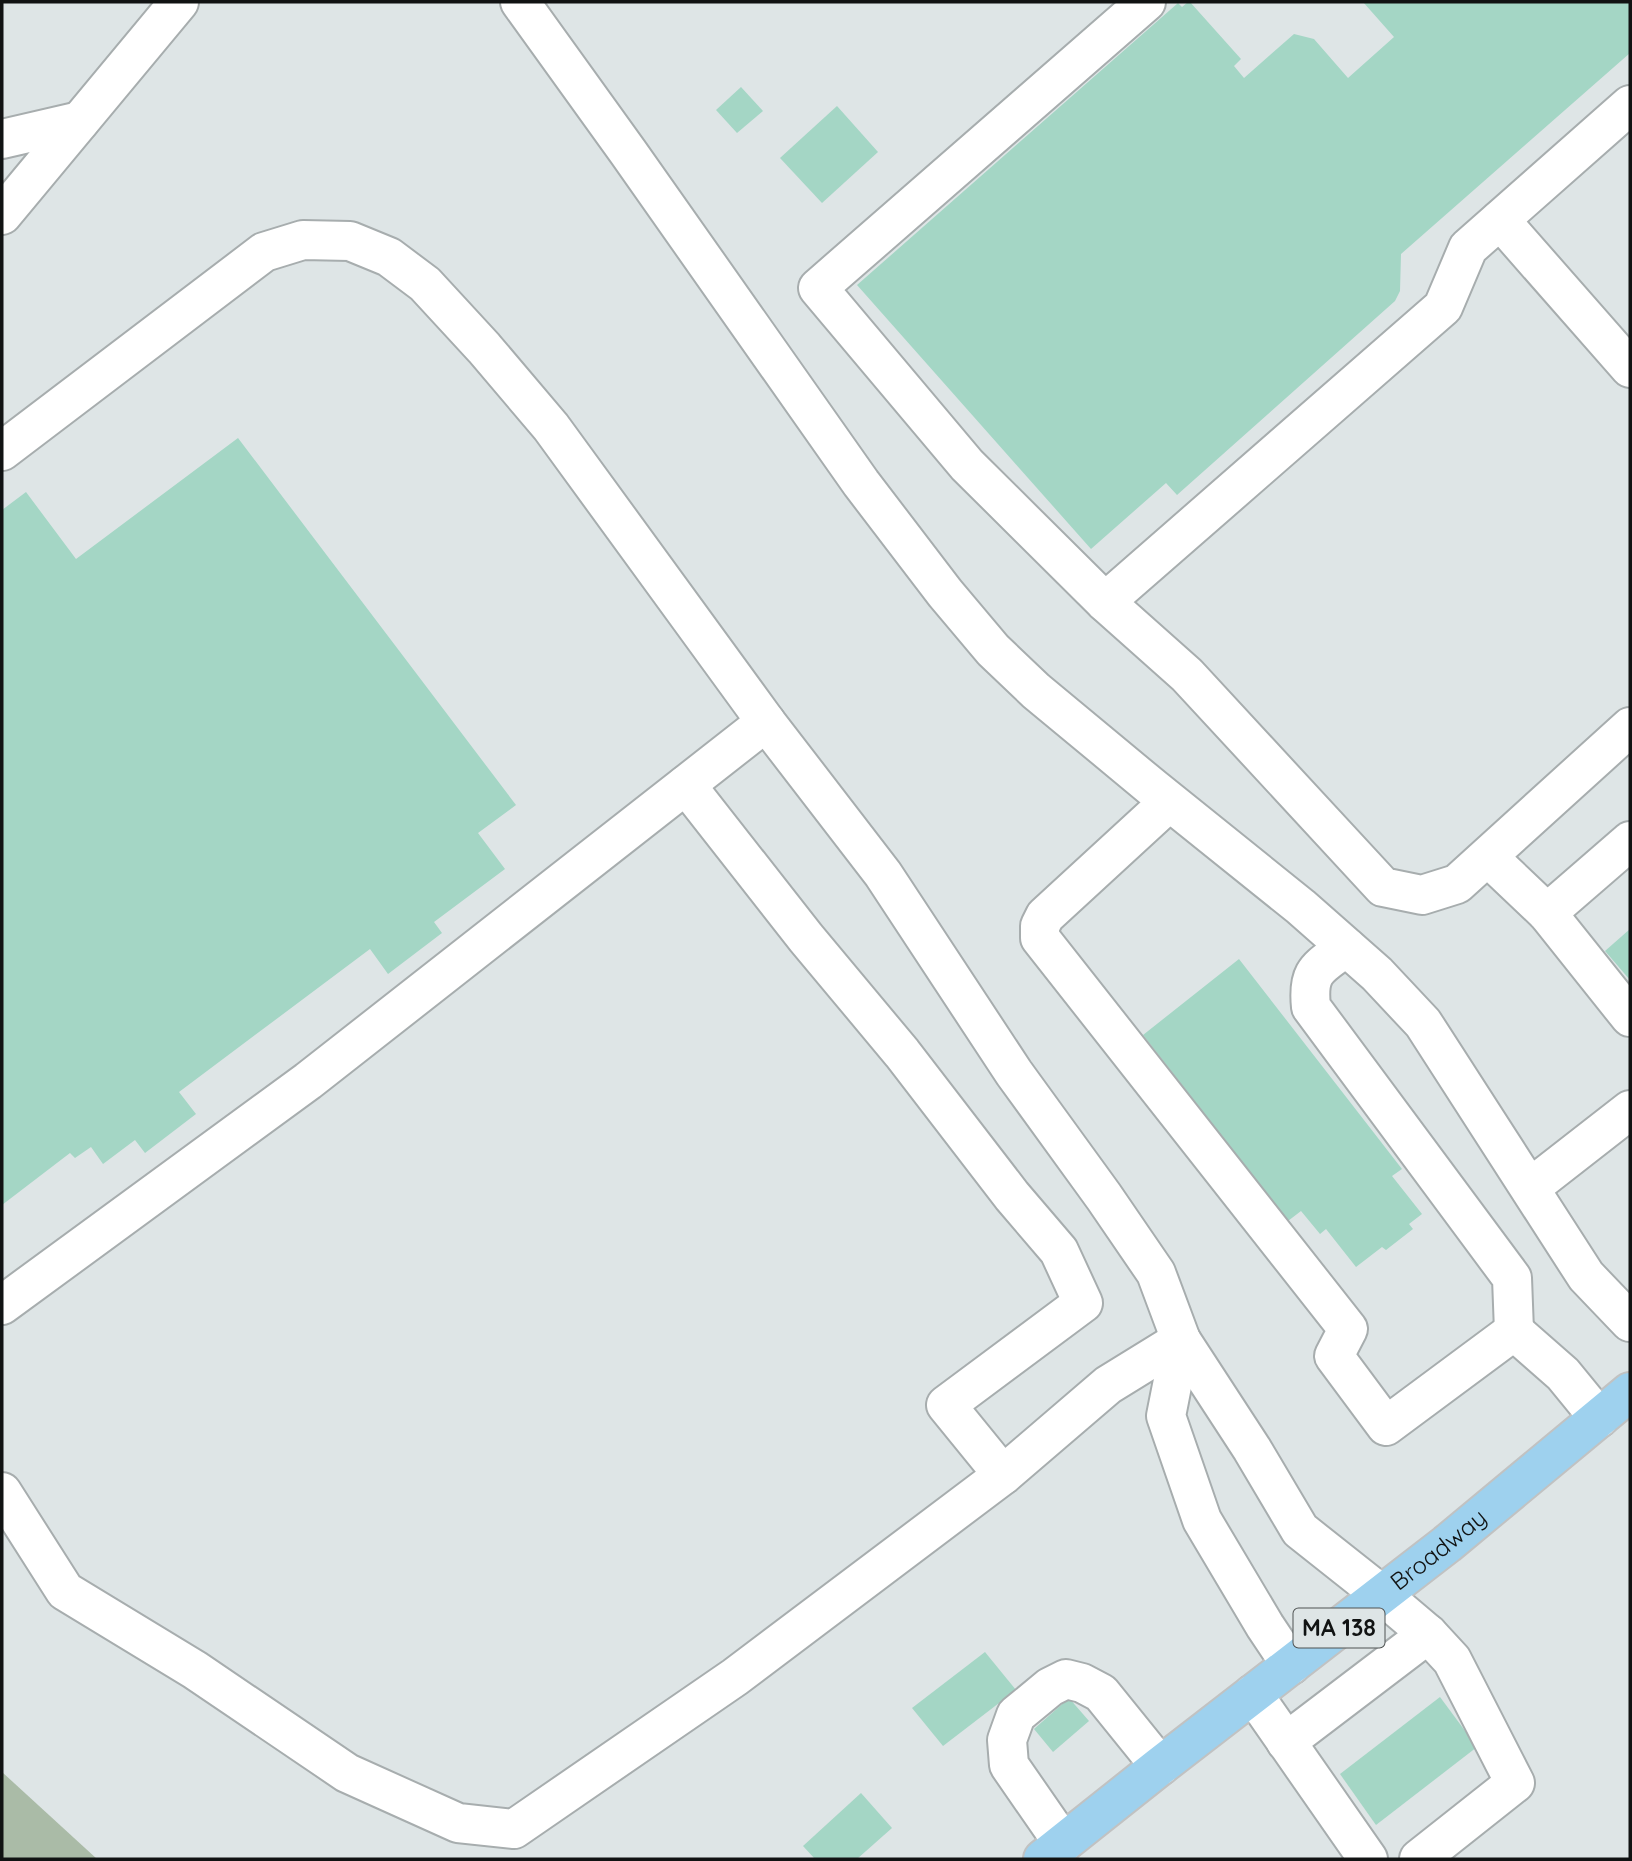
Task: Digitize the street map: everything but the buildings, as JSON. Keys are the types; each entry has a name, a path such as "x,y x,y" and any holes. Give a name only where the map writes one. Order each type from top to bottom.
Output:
{"main road":[{"name":"Broadway","path":"1053,1851 1447,1544 1630,1392"}],"lane":[{"path":"2,215 179,2"},
{"path":"520,2 861,483 993,650 1036,691 1301,907 1377,974 1423,1023 1586,1276 1630,1322"},
{"path":"1146,2 818,288 967,465 1105,602 1187,675 1383,887 1422,895 1457,884 1630,727"},
{"path":"1105,602 1443,307 1468,248 1630,105"},
{"path":"2,139 80,121"},
{"path":"1500,219 1630,368"},
{"path":"2,451 264,252 303,240 350,241 389,257 425,284 551,427 766,722 883,874 984,1029 1156,1273 1181,1340 1252,1449 1300,1530 1428,1634 1452,1660 1515,1783 1419,1859"},
{"path":"2,1306 290,1094 766,722"},
{"path":"686,785 806,938 902,1053 1012,1196 1059,1251 1083,1303 946,1405 1003,1475"},
{"path":"1169,802 1045,916 1040,926 1040,937 1349,1329 1334,1356 1386,1426 1514,1332"},
{"path":"1547,912 1630,841"},
{"path":"1488,857 1547,912 1630,1017"},
{"path":"1346,947 1315,971 1309,988 1311,1007 1512,1278 1514,1332 1563,1374 1599,1418"},
{"path":"1530,1188 1630,1110"},
{"path":"2,1492 65,1591 195,1670 347,1773 458,1823 514,1829 735,1677 1003,1475 1108,1385 1181,1340"},
{"path":"1181,1340 1166,1416 1202,1520 1291,1665"},
{"path":"1286,1742 1428,1634"},
{"path":"1053,1851 1009,1765 1007,1740 1016,1715 1050,1687 1066,1679 1082,1683 1101,1693 1160,1766"},
{"path":"1253,1694 1368,1859"}],"green space":[{"path":"2,1772 97,1859 2,1859"}]}
